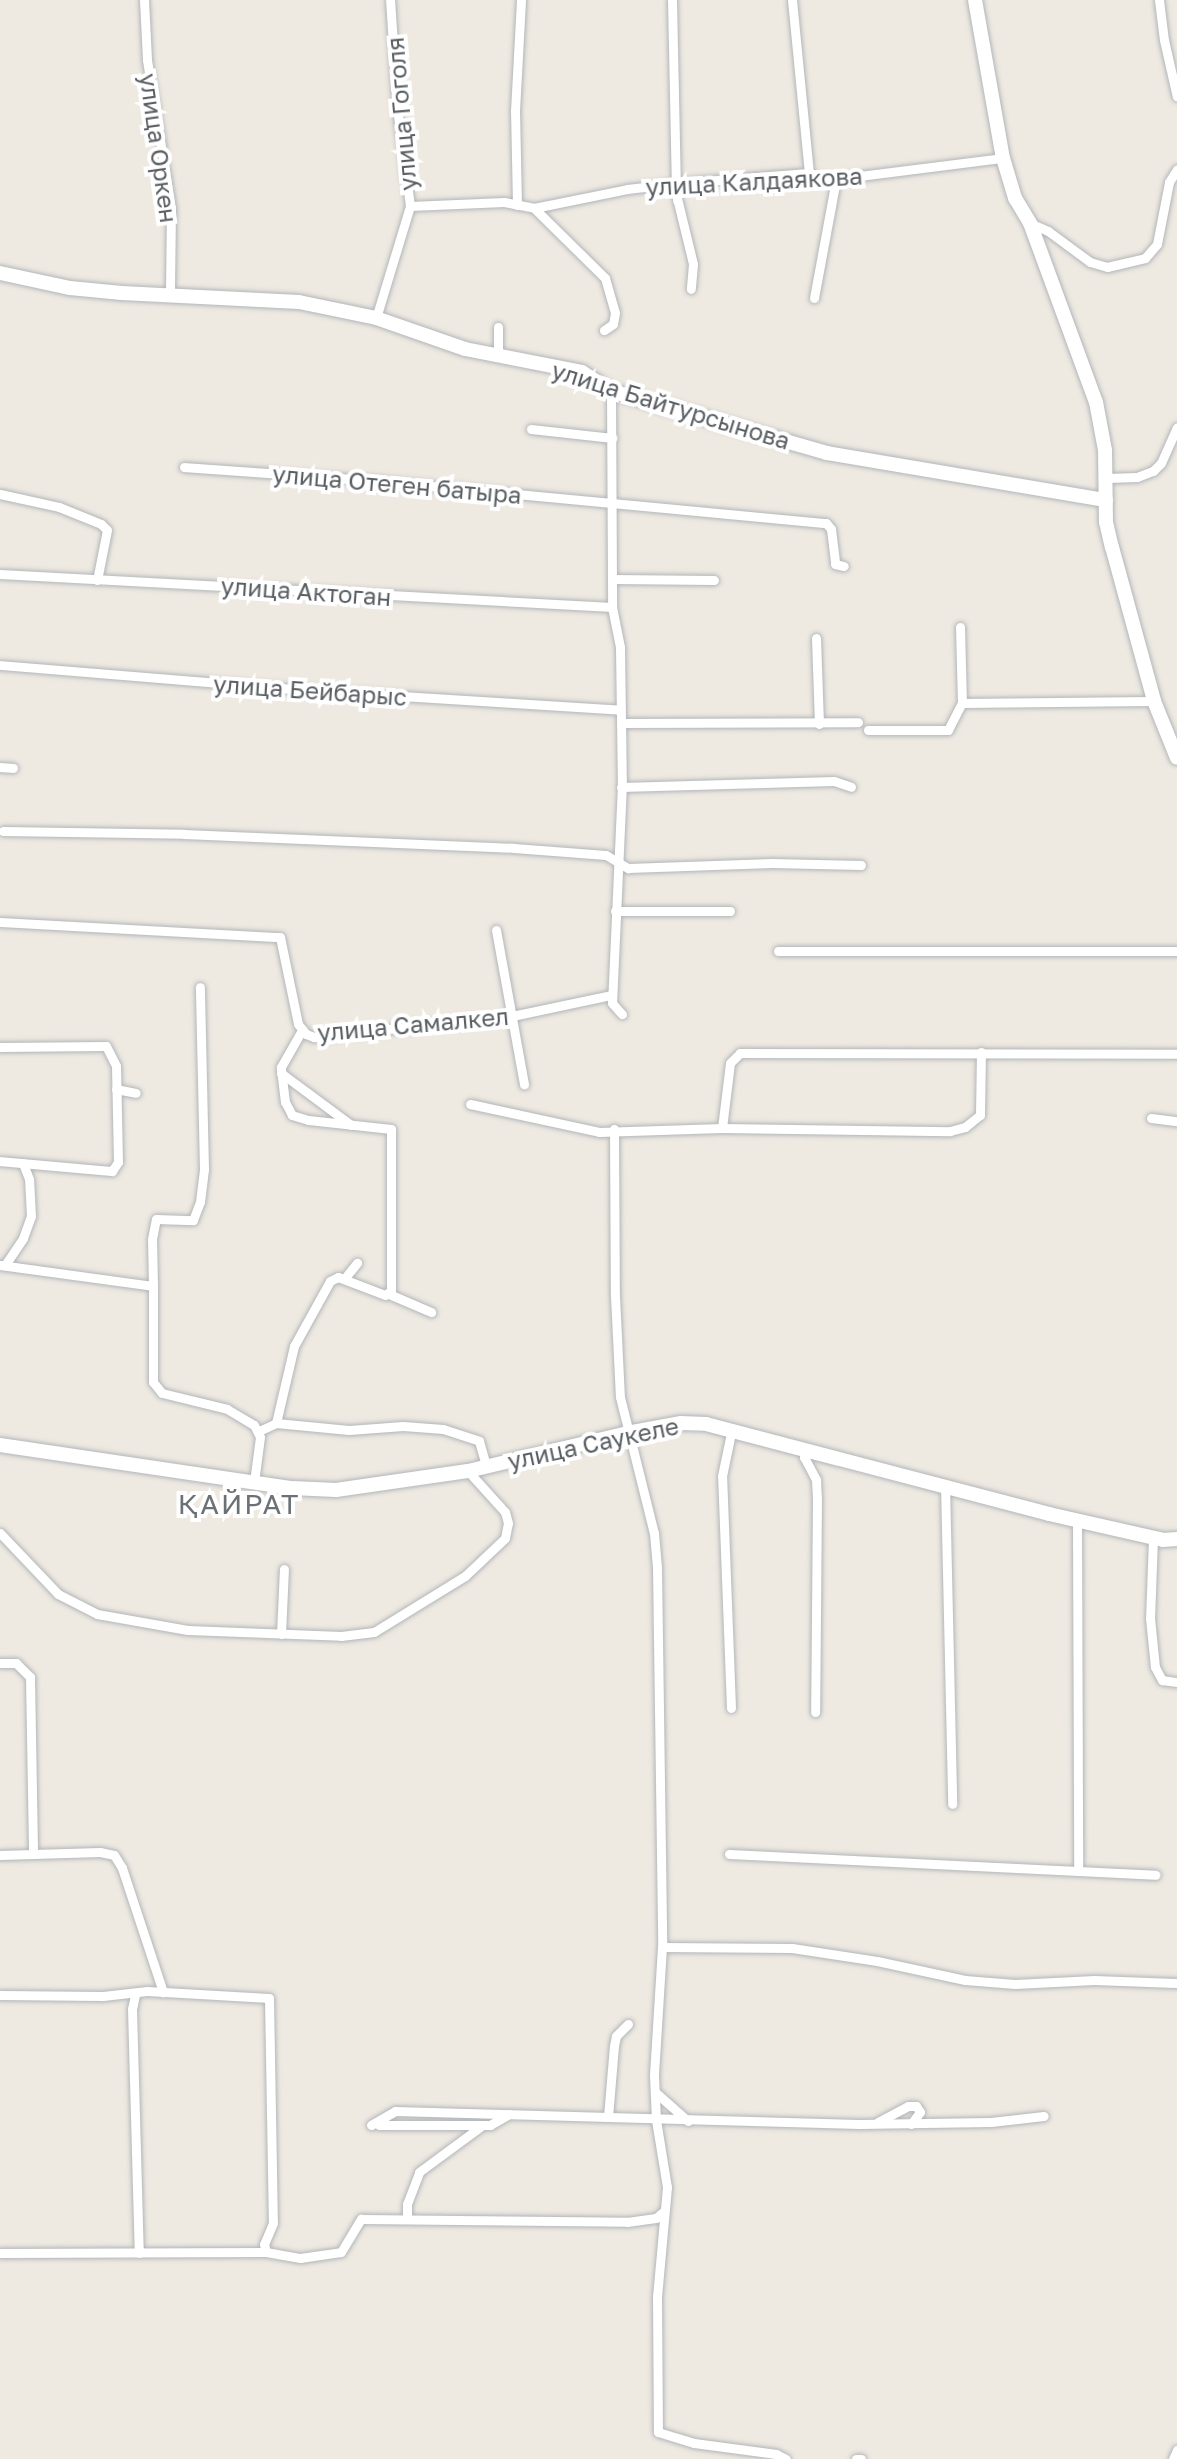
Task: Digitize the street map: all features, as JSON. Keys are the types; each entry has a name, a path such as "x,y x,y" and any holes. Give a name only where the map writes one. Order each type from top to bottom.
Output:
{"street":[{"name":"улица Оркен","path":"144,0 147,60 171,208 170,296"},
{"name":"улица Гоголя","path":"376,318 410,206 397,107 390,0"},
{"path":"517,205 515,111 521,0"},
{"path":"672,0 679,183 676,194 693,264 691,289"},
{"path":"792,0 809,173"},
{"path":"975,0 1003,158 1015,198 1030,223 1096,402 1107,478 1106,500 1112,547 1154,701 1177,758"},
{"path":"1159,0 1177,97"},
{"name":"улица Калдаякова","path":"410,206 517,205 534,208 627,189 679,183 809,173 818,178 836,179 1003,158"},
{"path":"1030,223 1048,231 1090,262 1107,267 1145,258 1157,244 1169,182 1177,169"},
{"path":"814,298 836,179"},
{"path":"534,208 605,278 615,313 613,324 604,330"},
{"name":"улица Байтурсынова","path":"0,273 70,288 299,302 376,318 498,357 582,372 611,391 839,455 1106,500"},
{"path":"498,327 498,357"},
{"path":"611,391 612,607 620,647 621,723 612,995 615,1009 622,1014"},
{"path":"1107,478 1137,477 1153,471 1166,454 1177,427"},
{"path":"531,429 613,438"},
{"name":"улица Отеген батыра","path":"184,467 826,523 831,529 835,564 844,566"},
{"path":"0,494 59,507 101,524 107,530 97,580"},
{"name":"улица Актоган","path":"0,574 612,607"},
{"path":"612,579 714,580"},
{"path":"868,730 948,730 962,703 960,627"},
{"path":"816,638 819,724"},
{"name":"улица Бейбарыс","path":"0,665 321,692 620,710"},
{"path":"962,703 1154,701"},
{"path":"621,723 858,722"},
{"path":"0,767 13,768"},
{"path":"621,787 834,781 851,787"},
{"path":"3,831 198,835 514,848 594,853 628,868 772,863 861,865"},
{"path":"615,911 730,911"},
{"name":"улица Самалкел","path":"0,922 280,937 296,1015 302,1030 314,1037 512,1016 612,995"},
{"path":"496,930 524,1084"},
{"path":"778,951 1177,951"},
{"path":"200,987 204,1169 200,1202 193,1220 156,1219 152,1239 153,1382 157,1389 227,1409 248,1420 259,1431"},
{"path":"302,1030 281,1073 285,1102 292,1115 391,1129 389,1294"},
{"path":"0,1047 106,1046 116,1066 118,1162 115,1171 0,1161"},
{"path":"470,1104 599,1132 614,1129 722,1128 950,1131 965,1127 980,1115 981,1052"},
{"path":"722,1128 730,1063 740,1053 1177,1054"},
{"path":"281,1073 351,1125"},
{"path":"116,1089 136,1093"},
{"path":"1151,1118 1177,1121"},
{"path":"614,1129 615,1296 620,1397 654,1533 657,1567 662,1947 655,2029 655,2092 656,2120 667,2187 657,2296 658,2432 694,2443 776,2454 786,2459"},
{"path":"23,1163 29,1179 31,1216 23,1238 3,1265 153,1286"},
{"path":"344,1279 357,1263"},
{"path":"276,1423 294,1346 334,1277 389,1294 431,1312"},
{"path":"259,1431 276,1423 349,1430 403,1426 443,1429 479,1441 486,1466"},
{"name":"улица Саукеле","path":"0,1445 254,1482 336,1490 468,1471 681,1423 732,1428 1077,1520 1153,1538 1177,1539"},
{"path":"731,1708 722,1476 732,1428"},
{"path":"254,1482 259,1431"},
{"path":"807,1450 804,1457 816,1480 817,1499 815,1712"},
{"path":"0,1533 58,1594 71,1604 97,1614 188,1630 341,1636 374,1632 421,1607 495,1550 505,1538 508,1523 505,1512 468,1471"},
{"path":"945,1484 952,1804"},
{"path":"1077,1520 1078,1871"},
{"path":"1153,1538 1150,1618 1155,1667 1162,1680 1177,1682"},
{"path":"281,1634 284,1569"},
{"path":"0,1663 16,1663 30,1677 33,1854"},
{"path":"0,1855 100,1852 114,1855 122,1868 163,1992"},
{"path":"729,1854 1155,1875"},
{"path":"662,1947 792,1948 877,1961 965,1980 1015,1984 1094,1980 1177,1983"},
{"path":"0,1995 135,1995 156,1984 157,1977"},
{"path":"147,1991 262,1995 272,2004 273,2223 264,2244 266,2252"},
{"path":"135,1995 132,2009 139,2253"},
{"path":"608,2117 616,2036 628,2024"},
{"path":"655,2092 688,2121"},
{"path":"876,2124 908,2106 916,2106 920,2112 911,2124"},
{"path":"510,2114 497,2123 483,2125 373,2125 395,2111 510,2114 608,2117 688,2121 876,2124 1024,2121 1044,2116"},
{"path":"407,2219 407,2204 419,2172 483,2125"},
{"path":"0,2253 266,2252 300,2258 341,2252 361,2219 627,2222 656,2218 663,2212"},
{"path":"1173,2459 1177,2450"}],"district":[{"name":"ҚАЙРАТ","path":"239,1504"}]}
